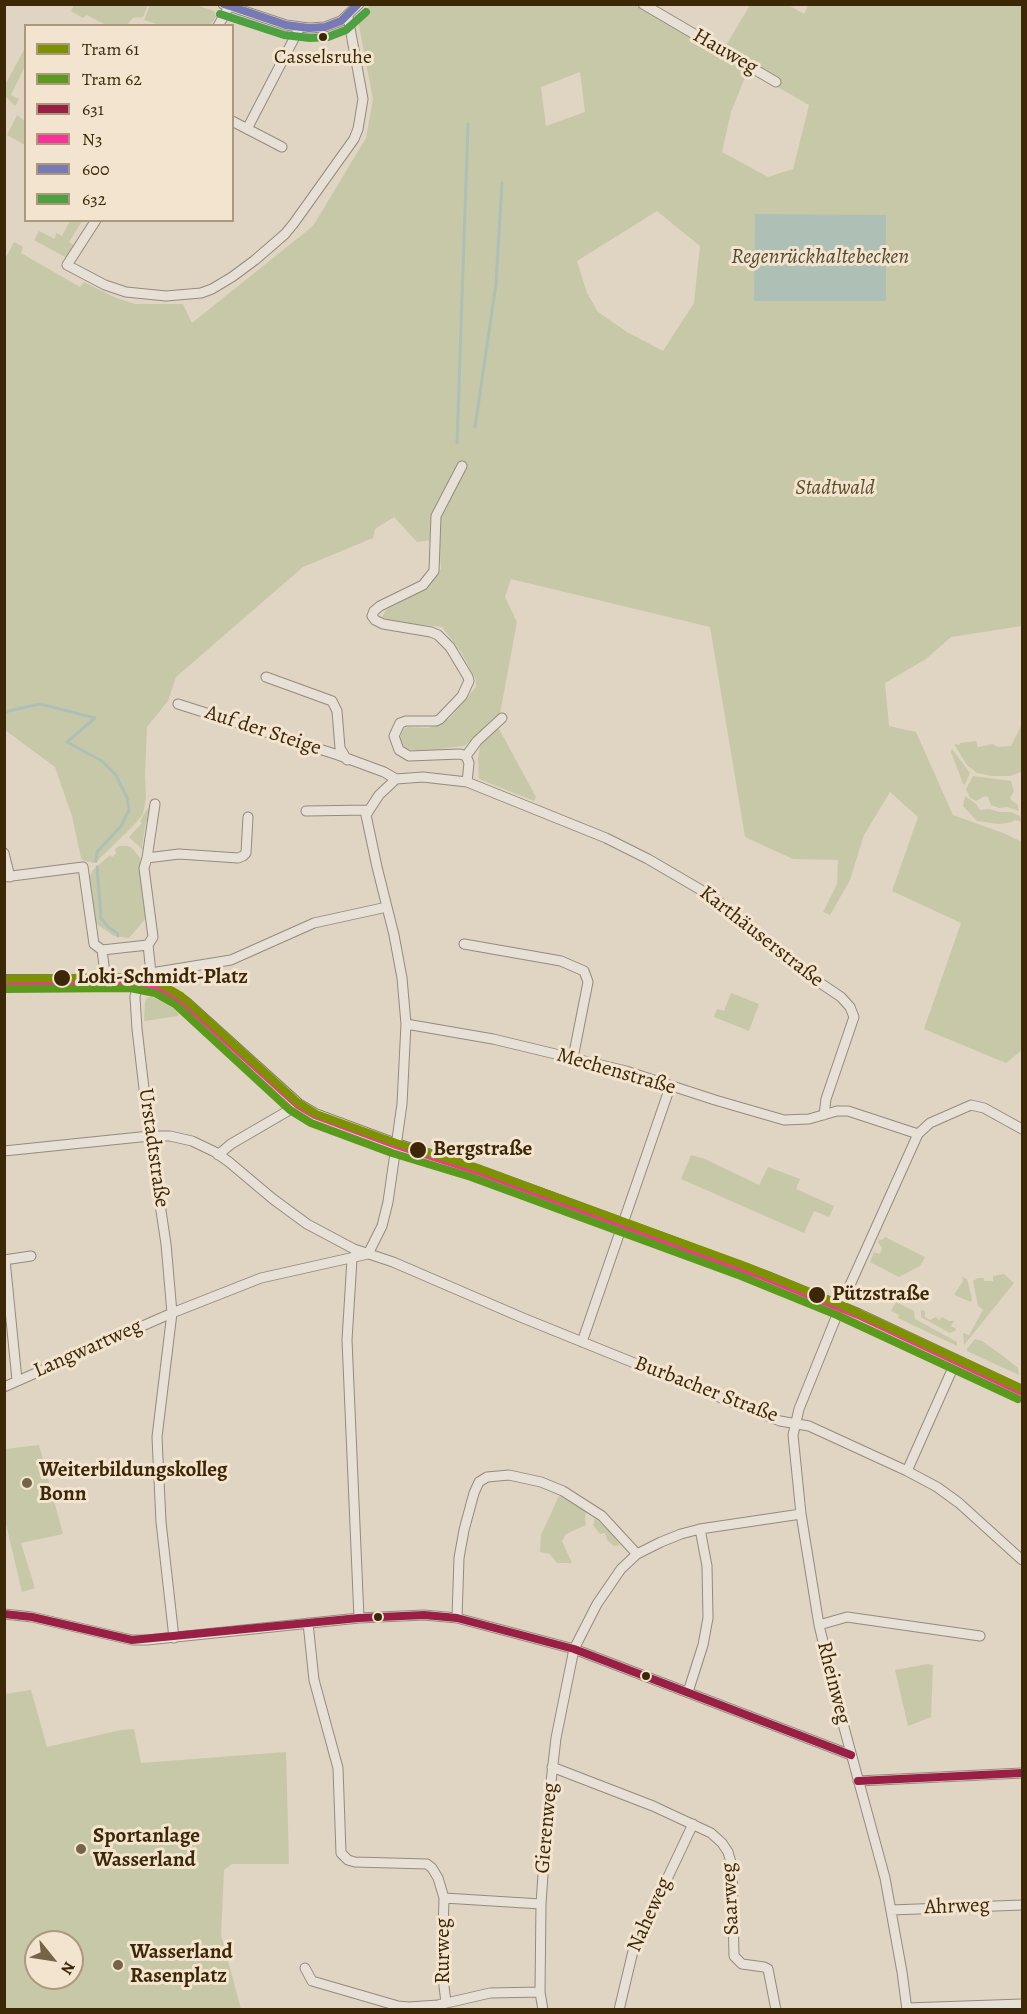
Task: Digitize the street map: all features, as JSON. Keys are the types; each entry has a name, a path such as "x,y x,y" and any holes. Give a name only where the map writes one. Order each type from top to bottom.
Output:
{"main road":[{"path":"4,981 137,983 164,992 185,1003 298,1105 326,1120 480,1172 743,1268 840,1308 1023,1392"}],"street":[{"path":"219,24 226,6 286,25 325,27 341,21 359,4"},
{"name":"Hauweg","path":"644,4 776,82"},
{"path":"95,222 68,265 105,285 126,292 166,296 186,295 212,289 232,278 285,234 354,139 363,99 348,16"},
{"path":"247,129 300,27"},
{"path":"234,122 282,147"},
{"path":"368,1254 382,1226 396,1145 402,1104 406,1024 402,978 366,823 368,810 396,779 423,777 467,782 469,763 466,756 460,754 409,756 399,750 394,736 400,723 440,719 462,696 469,681 450,647 438,635 383,624 372,616 380,606 423,585 434,571 436,516 462,466"},
{"name":"Auf der Steige","path":"266,677 332,702 337,711 340,748 347,760"},
{"name":"Auf der Steige","path":"178,704 338,755 384,772 396,779"},
{"path":"466,756 477,741 502,718"},
{"name":"Karthäuserstraße","path":"467,782 606,838 648,859 713,897 795,966 846,1001 854,1012 853,1025 826,1099 824,1114"},
{"path":"151,973 148,945 153,937 144,868 155,804"},
{"path":"306,812 368,810"},
{"path":"147,858 179,854 238,858 243,856 246,853 248,817"},
{"path":"4,853 7,877 83,867 94,944 102,951 106,981"},
{"path":"137,983 151,973 231,960 314,923 387,907"},
{"path":"464,944 561,961 584,971 588,982 573,1058"},
{"path":"102,951 148,945"},
{"name":"Urstadtstraße","path":"137,983 135,997 137,1029 166,1244 172,1313 157,1437 160,1511 174,1638"},
{"name":"Mechenstraße","path":"406,1024 493,1039 626,1071 670,1087 784,1120 809,1119 837,1111 856,1113 918,1134"},
{"path":"582,1342 670,1087"},
{"path":"218,1155 231,1144 298,1105"},
{"path":"794,1423 840,1308 918,1134 930,1123 971,1106 984,1108 1023,1129"},
{"name":"Burbacher Straße","path":"4,1151 150,1136 170,1136 192,1141 218,1155 308,1224 348,1246 393,1262 582,1342 780,1421 809,1426 907,1471 937,1487 959,1503 1023,1560"},
{"name":"Langwartweg","path":"4,1387 172,1313 261,1278 368,1254"},
{"path":"17,1380 5,1260 31,1256"},
{"path":"352,1259 347,1340 359,1618"},
{"path":"907,1471 956,1361"},
{"name":"Rheinweg","path":"794,1423 793,1435 801,1514 819,1625 891,1910 907,2009"},
{"path":"457,1618 459,1557 464,1530 474,1493 479,1482 487,1477 509,1475 536,1481 563,1491 602,1516 637,1554 681,1533 801,1514"},
{"path":"688,1692 703,1645 708,1618 707,1566 700,1529"},
{"name":"Gierenweg","path":"543,2010 540,1992 542,1904 552,1767 560,1712 574,1649 607,1587 637,1554"},
{"path":"4,1614 32,1617 132,1640 174,1638 359,1618 424,1615 457,1618 574,1649 851,1755"},
{"path":"819,1625 847,1617 980,1636"},
{"name":"Rurweg","path":"308,1623 314,1680 338,1768 341,1853 348,1860 355,1862 427,1864 432,1868 441,1884 444,1898 442,1969 446,2003"},
{"name":"Saarweg","path":"552,1767 619,1791 717,1837 728,1852 732,1866 734,1956 742,1964 764,1967 768,1970 776,2010"},
{"path":"858,1781 1023,1773"},
{"name":"Naheweg","path":"619,2010 633,1951 693,1824"},
{"name":"Rurweg","path":"444,1898 542,1904"},
{"name":"Ahrweg","path":"891,1910 1023,1905"},
{"path":"305,1968 312,1981 398,2006 433,2006 490,1993 540,1992"},
{"path":"907,2009 1023,2004"}],"green space":[{"path":"74,4 148,5 143,17 133,18 128,24 104,24 87,15 83,18 71,11"},
{"name":"Stadtwald","path":"809,4 1022,5 1022,626 951,637 926,659 885,683 889,726 916,732 953,815 1022,842 1022,1050 1006,1063 924,1029 961,923 892,891 918,817 890,792 864,835 850,880 830,915 823,912 837,884 838,860 793,859 745,837 710,627 511,579 505,597 517,622 499,719 464,746 422,751 407,749 401,743 400,738 403,729 427,728 450,718 476,687 476,680 461,652 442,627 390,621 382,617 386,610 427,584 441,569 439,539 417,542 394,517 375,529 373,538 303,567 176,677 168,701 147,727 146,797 143,814 95,863 84,861 81,858 72,816 55,767 5,730 4,261 14,242 23,247 21,253 80,287 84,282 114,297 135,304 183,304 192,323 313,226 366,138 373,99 358,21 370,5 635,5 721,54 750,5 788,5 804,14","holes":["748,70 809,105 793,169 768,177 722,152 731,112","580,72 585,112 546,126 541,87","657,211 700,246 694,303 663,351 627,332 598,312 587,293 577,261"]},
{"path":"150,5 196,5 214,11 216,17 211,24 157,24 144,20"},
{"path":"24,50 24,68 11,95 19,99 15,106 5,96 5,85"},
{"path":"17,115 24,120 24,144 7,135"},
{"path":"69,222 81,222 69,242 75,246 67,258 34,240 39,231 55,239 56,233 62,236"},
{"path":"1022,724 1022,772 1010,776 977,773 967,765 954,744 960,745 960,743 976,741 978,747 993,744 998,747 1011,746"},
{"path":"498,727 536,797 534,801 479,779 478,758 481,741"},
{"path":"952,749 970,773 964,786 951,752"},
{"path":"973,776 1011,781 1014,792 1010,797 1017,804 1019,811 991,805 988,797 985,796 976,801 970,798 966,789"},
{"path":"965,796 980,810 1011,812 1020,816 1022,822 1014,820 999,824 977,821 963,806"},
{"path":"148,808 150,809 149,821 146,821 142,846 144,851 129,837 142,823 140,821"},
{"path":"119,846 132,848 140,858 143,906 146,908 146,918 129,938 114,936 95,923 88,880 93,870 110,855 112,857 116,854 115,849"},
{"path":"731,993 759,1004 749,1031 714,1017 717,1009 724,1011"},
{"path":"151,997 168,1004 178,1013 178,1016 144,1021 145,1002"},
{"path":"691,1155 705,1159 759,1185 768,1167 800,1179 796,1189 834,1206 829,1217 814,1211 804,1233 681,1179"},
{"path":"885,1237 925,1257 920,1266 899,1277 870,1262 874,1252 880,1254 882,1248 878,1242 879,1239 882,1240"},
{"path":"1004,1274 1014,1283 964,1345 963,1333 969,1335 983,1310 978,1306 973,1281 984,1278 984,1281 993,1281 993,1276"},
{"path":"962,1277 967,1279 971,1302 954,1295 963,1281"},
{"path":"896,1302 914,1311 915,1319 957,1342 957,1346 898,1318 899,1315 891,1311"},
{"path":"921,1310 925,1311 925,1317 930,1320 936,1317 939,1320 942,1317 954,1321 951,1326 956,1329 955,1331 950,1333 921,1317"},
{"path":"975,1339 982,1341 1018,1368 1019,1375 967,1351"},
{"path":"39,1445 63,1534 21,1543 35,1588 22,1592 5,1520 5,1449"},
{"path":"559,1496 586,1511 586,1525 566,1534 562,1541 572,1563 557,1563 550,1554 540,1552 541,1535"},
{"path":"595,1518 620,1545 614,1546 607,1540 605,1533 600,1534 593,1525"},
{"path":"933,1665 931,1717 908,1726 895,1670"},
{"name":"Sportanlage Wasserland","path":"31,1690 47,1747 134,1729 141,1763 286,1752 289,1864 232,1864 224,1870 221,1935 241,2009 5,2009 5,1694"}],"water":[{"name":"Regenrückhaltebecken","path":"755,214 886,215 886,301 754,301"}],"waterway":[{"path":"457,443 468,124"},
{"path":"475,427 496,284 502,183"},
{"path":"4,712 40,704 95,718 67,742 102,761 116,775 127,798 129,810 121,826 97,852 96,861"},
{"path":"97,867 101,918 118,936"}],"tram line":[{"name":"61","path":"4,979 131,977 159,983 181,996 297,1102 316,1114 396,1143 474,1167 745,1266 841,1305 1022,1389"},
{"name":"62","path":"4,989 130,988 155,993 175,1004 290,1110 311,1123 392,1153 471,1177 741,1276 837,1315 1018,1399"}],"transit line":[{"name":"600","path":"224,4 286,25 309,28 325,27 341,21 358,4"},
{"name":"632","path":"220,14 284,35 310,38 328,37 346,30 366,12"},
{"name":"N3","path":"4,981 121,981 137,983 164,992 185,1003 298,1105 315,1115 396,1145 480,1172 765,1277 858,1315 1022,1392"},
{"name":"631","path":"4,1614 32,1617 132,1640 359,1618 424,1615 457,1618 574,1649 851,1755"},
{"name":"631","path":"858,1781 1022,1773"}],"place":[{"name":"Casselsruhe","path":"323,37"},
{"name":"Loki-Schmidt-Platz","path":"62,978"},
{"name":"Bergstraße","path":"418,1150"},
{"name":"Pützstraße","path":"817,1295"},
{"name":"Weiterbildungskolleg Bonn","path":"27,1483"},
{"name":"Sportanlage Wasserland","path":"81,1849"},
{"name":"Wasserland Rasenplatz","path":"118,1965"}]}
